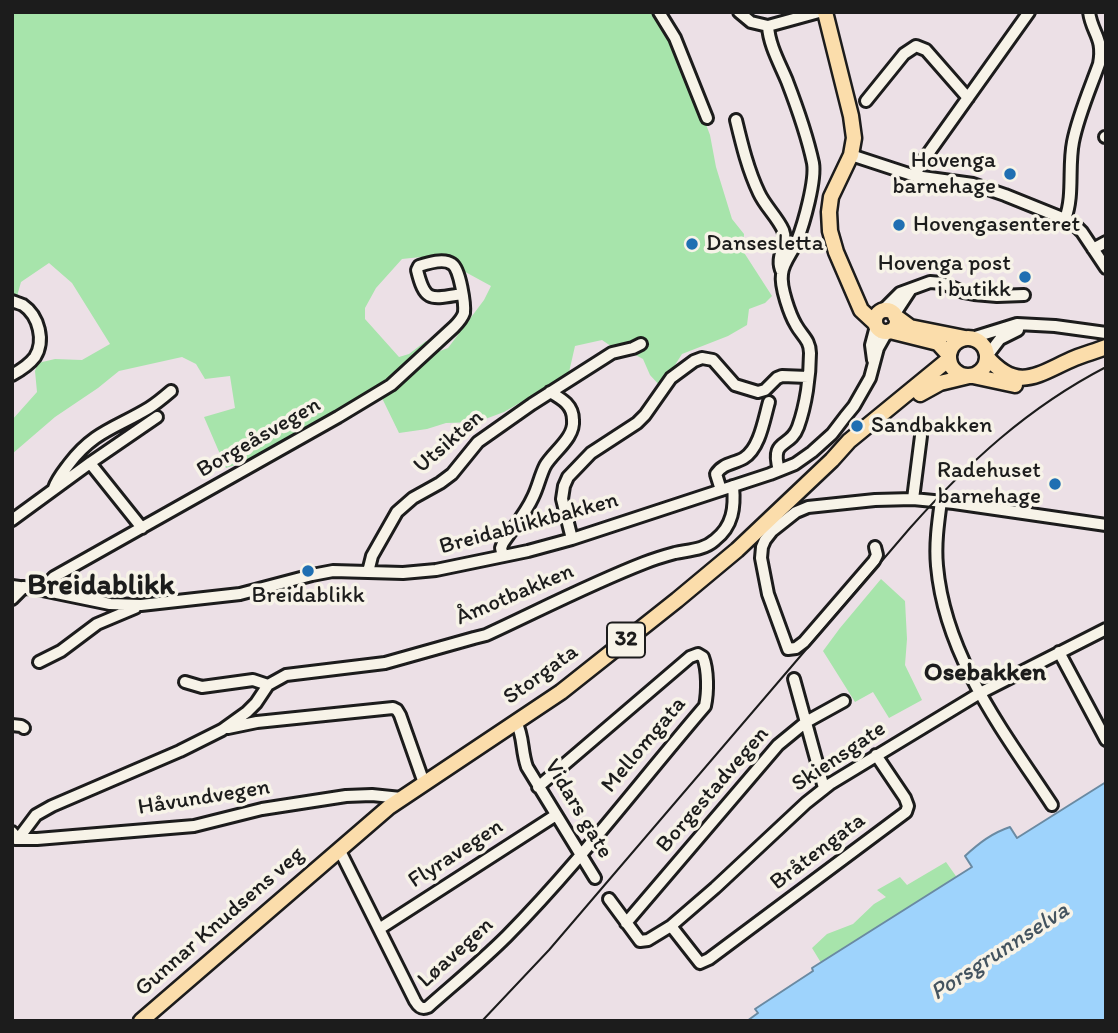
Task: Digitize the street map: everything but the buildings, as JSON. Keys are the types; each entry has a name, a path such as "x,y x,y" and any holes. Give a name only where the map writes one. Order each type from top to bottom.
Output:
{"main road":[{"path":"822,12 854,127 851,155 831,197 828,221 831,239 861,310 938,343 949,357"},
{"path":"885,321 969,338"},
{"name":"32","path":"969,338 983,346 987,357 1000,371 1013,378 1022,378 1042,374 1099,350 1038,383 1025,385 956,372 949,357 954,344 969,338"},
{"name":"Storgata","path":"334,854 401,798 561,692 716,568 849,441 949,357"},
{"path":"971,376 981,372 987,357"},
{"name":"Storgata","path":"832,460 926,389 971,376"},
{"name":"Gunnar Knudsens veg","path":"141,1021 334,854"}],"street":[{"path":"659,12 675,38 707,118"},
{"path":"739,12 751,22 768,26 822,12"},
{"path":"915,176 920,165 1029,12"},
{"path":"1065,219 1076,129 1101,53 1100,41 1088,12"},
{"path":"768,26 772,44 795,101 814,172 797,242 781,279 795,324 810,346 804,401 797,429 792,438 781,444 777,451 779,470"},
{"path":"866,102 904,54 916,46 926,50 968,98"},
{"path":"736,120 742,146 760,194 782,230 784,238 779,264 782,272"},
{"path":"851,155 915,176 973,184 1065,219 1077,226 1106,268"},
{"path":"1093,249 1106,242"},
{"path":"448,261 456,268 462,294 439,298 428,295 421,288 417,270 423,264 448,261"},
{"path":"885,321 911,289 930,282 936,281 974,294 1024,295"},
{"name":"Borgeåsvegen","path":"42,590 54,577 297,441 391,385 461,320 464,313 462,294"},
{"path":"12,301 23,305 32,314 40,342 33,359 12,375"},
{"name":"Breidablikkbakken","path":"18,587 110,604 141,605 240,594 332,571 429,571 572,539 795,464 832,434 860,395 874,363 871,345 885,321"},
{"path":"969,338 1017,324 1106,333"},
{"path":"987,357 1004,335 1030,325"},
{"name":"Utsikten","path":"368,572 372,556 397,512 413,498 452,474 485,436 612,353 641,344"},
{"path":"572,539 562,499 568,477 591,453 637,423 671,378 694,361 702,358 713,360 735,385 758,392 765,390 782,376 807,377"},
{"path":"53,491 76,454 89,442 147,409 171,391"},
{"path":"503,556 503,543 530,503 546,465 574,424 569,405 550,392"},
{"path":"721,490 716,474 727,464 744,457 753,449 769,402"},
{"path":"12,520 157,417"},
{"path":"913,499 921,436"},
{"path":"90,463 142,528"},
{"name":"Åmotbakken","path":"185,682 202,687 253,680 268,685 286,675 385,663 486,635 622,571 662,556 707,546 721,534 732,518 733,486"},
{"path":"875,547 877,555 874,561 804,642 796,648 788,649 763,576 762,547 772,531 796,512 808,507 913,499 1056,516 1106,525"},
{"path":"941,501 936,548 937,567 943,603 957,647 980,693 1052,805"},
{"path":"12,599 18,587"},
{"path":"39,662 61,651 97,624 141,605"},
{"name":"Skiensgate","path":"626,923 640,941 645,941 671,926 824,788 980,693 1106,629"},
{"path":"1059,652 1106,740"},
{"name":"Mellomgata","path":"538,787 690,657 698,654 705,660 705,706 581,855"},
{"path":"794,680 824,788"},
{"path":"14,837 36,815 52,806 222,730 247,712 268,685"},
{"name":"Borgestadvegen","path":"626,923 766,756 806,722 844,701"},
{"path":"222,730 257,722 393,708 400,715 424,783"},
{"name":"Vidars gate","path":"516,722 523,738 523,754 527,766 595,878"},
{"name":"Bråtengata","path":"671,926 700,963 709,960 906,812 908,806 905,799 876,755"},
{"name":"Håvundvegen","path":"14,837 37,839 194,826 262,809 346,796 401,798"},
{"name":"Flyravegen","path":"379,929 556,815"},
{"path":"844,844 848,857"},
{"name":"Løavegen","path":"334,854 379,929 415,1001 419,1007 425,1009 506,936 581,855"},
{"path":"609,899 626,923"}],"green space":[{"path":"12,12 658,12 682,61 710,135 716,167 732,219 744,234 743,251 772,296 765,303 749,309 747,325 728,336 682,354 661,387 650,375 643,359 628,351 621,353 602,340 575,346 567,381 556,389 547,387 504,412 488,418 399,433 381,396 262,456 226,468 204,417 235,408 230,376 205,379 196,364 182,357 119,371 55,417 12,454 12,420 37,392 35,371 38,363 55,359 82,360 110,344 72,283 49,263 21,282 17,296 12,295","holes":["421,257 458,268 491,286 484,300 448,348 440,351 426,341 409,354 399,357 365,319 365,308 376,288 402,259"]},
{"path":"881,579 905,601 905,665 922,700 889,718 873,692 855,702 823,651"},
{"path":"946,862 958,879 823,966 812,948 827,934 853,924 874,904 886,897 877,890 900,877 907,885"}],"water":[{"name":"Porsgrunnselva","path":"1106,782 1106,1021 747,1021 758,1013 755,1009 813,971 812,968 972,867 965,856 986,839 1010,827 1017,838"}],"railway":[{"path":"482,1021 549,950 932,504 1000,438 1050,400 1106,367"}],"place":[{"name":"Hovenga barnehage","path":"1010,174"},
{"name":"Hovengasenteret","path":"899,225"},
{"name":"Dansesletta","path":"692,244"},
{"name":"Hovenga post i butikk","path":"1025,277"},
{"name":"Sandbakken","path":"857,426"},
{"name":"Radehuset barnehage","path":"1055,484"},
{"name":"Breidablikk","path":"308,571"}],"district":[{"name":"Breidablikk","path":"101,586"},
{"name":"Osebakken","path":"985,673"}]}
